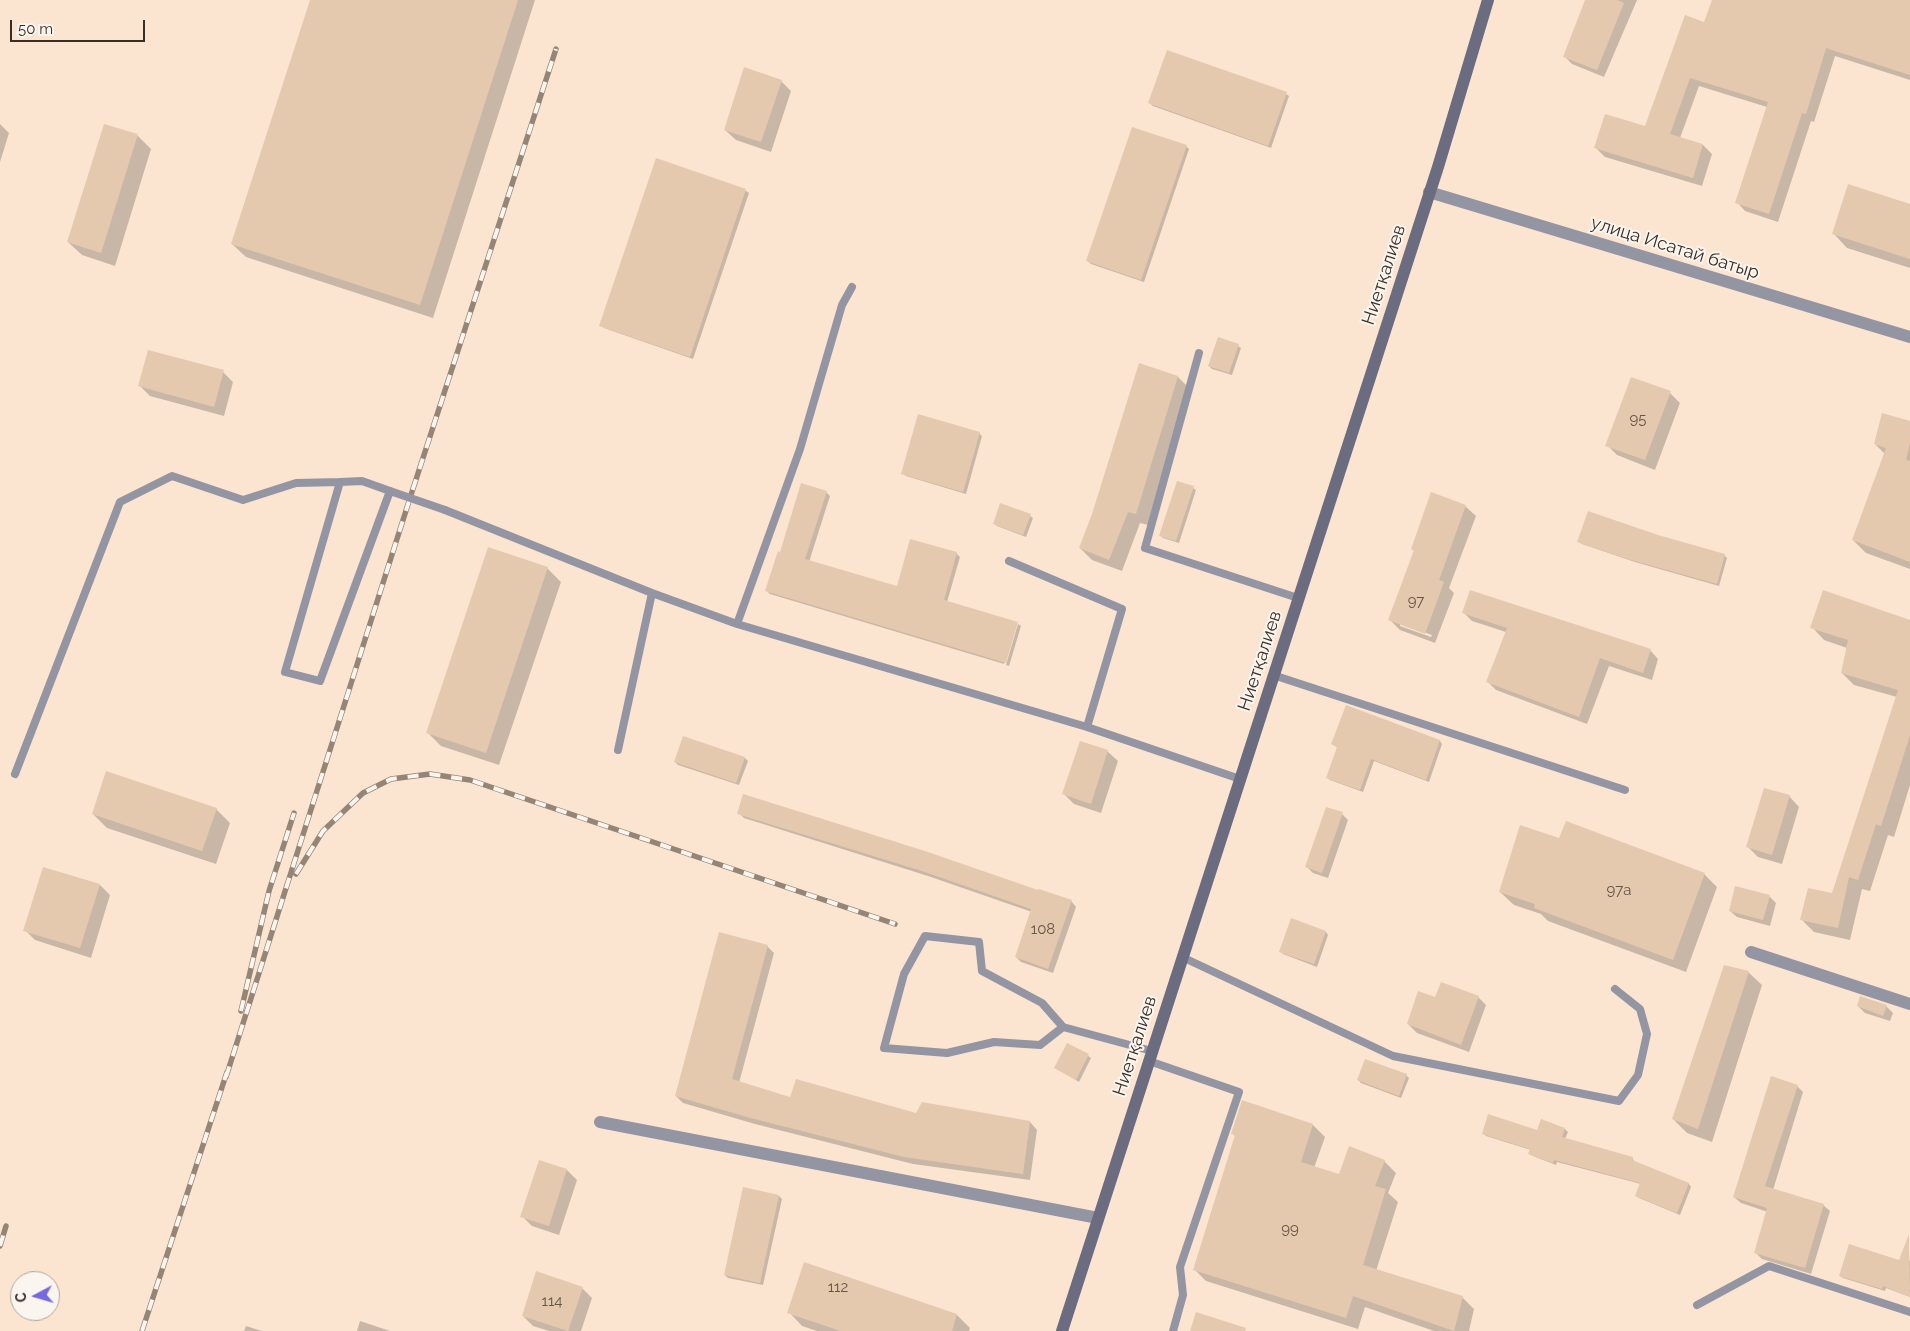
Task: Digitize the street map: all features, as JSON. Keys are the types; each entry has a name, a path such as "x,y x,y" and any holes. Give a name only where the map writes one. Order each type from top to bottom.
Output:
{"street":[{"name":"Ниетқалиев","path":"1062,1331 1429,192 1488,0"},
{"name":"улица Исатай батыр","path":"1429,192 1910,337"},
{"path":"1750,952 1910,1004"},
{"path":"600,1122 1098,1218"}],"lane":[{"path":"736,624 800,449 842,305 852,287"},
{"path":"1199,353 1145,548 1298,598"},
{"path":"15,774 120,502 172,476 243,500 296,483 362,481 445,510 652,593 736,624 1087,727 1240,779"},
{"path":"340,482 285,672 320,681 390,491"},
{"path":"1008,562 1122,609 1087,727"},
{"path":"618,750 652,593"},
{"path":"1273,675 1625,790"},
{"path":"1063,1027 1040,1045 994,1042 947,1053 884,1048 904,974 925,936 979,942 982,971 1042,1003 1063,1027 1150,1056 1239,1092 1180,1267 1183,1295 1173,1331"},
{"path":"1182,957 1393,1056 1619,1101 1638,1075 1648,1034 1640,1008 1615,988"},
{"path":"1697,1304 1769,1266 1910,1312"}],"building":[{"path":"310,0 518,0 420,305 231,244"},
{"path":"1585,0 1617,0 1624,3 1597,70 1563,57"},
{"path":"1712,0 1910,0 1910,75 1826,48 1806,114 1802,113 1769,214 1735,203 1768,102 1690,78 1670,134 1703,144 1693,178 1594,148 1605,114 1645,126 1685,15 1704,22"},
{"path":"1167,50 1287,92 1268,146 1148,103"},
{"path":"744,67 782,80 761,142 724,130"},
{"path":"104,124 138,134 101,253 67,242"},
{"path":"1132,127 1187,145 1141,280 1086,261"},
{"path":"656,158 746,189 690,357 599,326"},
{"path":"1848,184 1910,204 1910,259 1832,234"},
{"path":"1218,337 1239,344 1229,373 1208,366"},
{"path":"148,350 224,370 214,407 138,386"},
{"path":"1139,363 1178,376 1136,514 1128,512 1109,560 1079,548 1092,514"},
{"path":"1631,377 1671,391 1645,460 1605,446"},
{"path":"1882,413 1910,421 1910,443 1906,460 1910,461 1910,562 1852,540 1886,448 1874,444"},
{"path":"918,414 980,432 963,492 901,474"},
{"path":"1177,481 1194,486 1176,541 1159,536"},
{"path":"801,483 827,491 805,559 897,586 910,539 957,552 944,600 1018,622 1006,663 765,591 778,551 780,552"},
{"path":"1431,492 1466,505 1439,580 1444,582 1425,634 1388,620 1414,550 1411,549"},
{"path":"1000,503 1031,514 1023,535 993,524"},
{"path":"1588,511 1658,535 1725,554 1717,584 1631,560 1577,542"},
{"path":"488,547 548,567 486,753 426,733"},
{"path":"1470,590 1651,649 1643,673 1600,658 1579,717 1486,682 1507,628 1462,613"},
{"path":"1823,590 1910,620 1910,735 1881,826 1876,824 1858,880 1849,877 1838,928 1800,920 1808,888 1832,893 1898,690 1841,673 1848,640 1810,628"},
{"path":"1346,705 1440,740 1426,780 1371,759 1360,790 1326,778 1337,747 1331,744"},
{"path":"683,736 745,757 736,783 674,762"},
{"path":"1080,741 1108,750 1091,804 1062,794"},
{"path":"106,771 217,808 202,851 92,814"},
{"path":"1764,788 1790,795 1772,855 1746,847"},
{"path":"743,794 925,851 1072,900 1048,969 1015,957 1031,909 922,871 737,814"},
{"path":"1326,807 1343,812 1322,873 1305,867"},
{"path":"1566,821 1705,873 1673,960 1534,908 1535,904 1499,892 1520,825 1559,838"},
{"path":"43,867 100,884 80,948 23,931"},
{"path":"1735,886 1770,895 1763,920 1729,911"},
{"path":"1291,918 1326,931 1314,964 1279,952"},
{"path":"719,932 768,945 732,1079 790,1097 796,1079 916,1113 922,1102 1030,1121 1023,1174 904,1157 747,1117 675,1096"},
{"path":"1724,965 1749,971 1698,1129 1672,1119"},
{"path":"1441,982 1479,996 1461,1045 1407,1024 1418,991 1435,997"},
{"path":"1860,996 1887,1005 1883,1016 1857,1006"},
{"path":"1067,1043 1089,1054 1076,1080 1054,1068"},
{"path":"1365,1059 1407,1074 1399,1096 1357,1080"},
{"path":"1771,1076 1798,1085 1765,1186 1824,1204 1805,1268 1754,1253 1767,1208 1733,1197"},
{"path":"1242,1100 1313,1124 1301,1162 1339,1174 1349,1146 1385,1160 1375,1186 1386,1189 1363,1265 1463,1296 1454,1331 1353,1296 1346,1318 1193,1270 1235,1135 1231,1134"},
{"path":"1488,1114 1537,1130 1541,1119 1565,1128 1562,1137 1633,1157 1632,1160 1689,1183 1677,1213 1635,1196 1640,1183 1554,1160 1553,1163 1528,1154 1530,1149 1482,1134"},
{"path":"539,1160 567,1169 549,1226 520,1217"},
{"path":"743,1187 779,1195 760,1283 724,1275"},
{"path":"1909,1234 1910,1297 1883,1286 1882,1289 1839,1276 1849,1244 1899,1260"},
{"path":"804,1262 957,1314 952,1331 841,1331 787,1313"},
{"path":"536,1271 583,1287 568,1331 522,1316"},
{"path":"1196,1312 1246,1328 1245,1331 1190,1331"}],"railway":[{"path":"226,1077 410,498 556,49"},
{"path":"296,874 323,831 363,793 391,779 430,774 470,780 895,924"},
{"path":"241,1011 269,891 294,813"},
{"path":"142,1331 227,1072"},
{"path":"0,1246 6,1226"}]}
